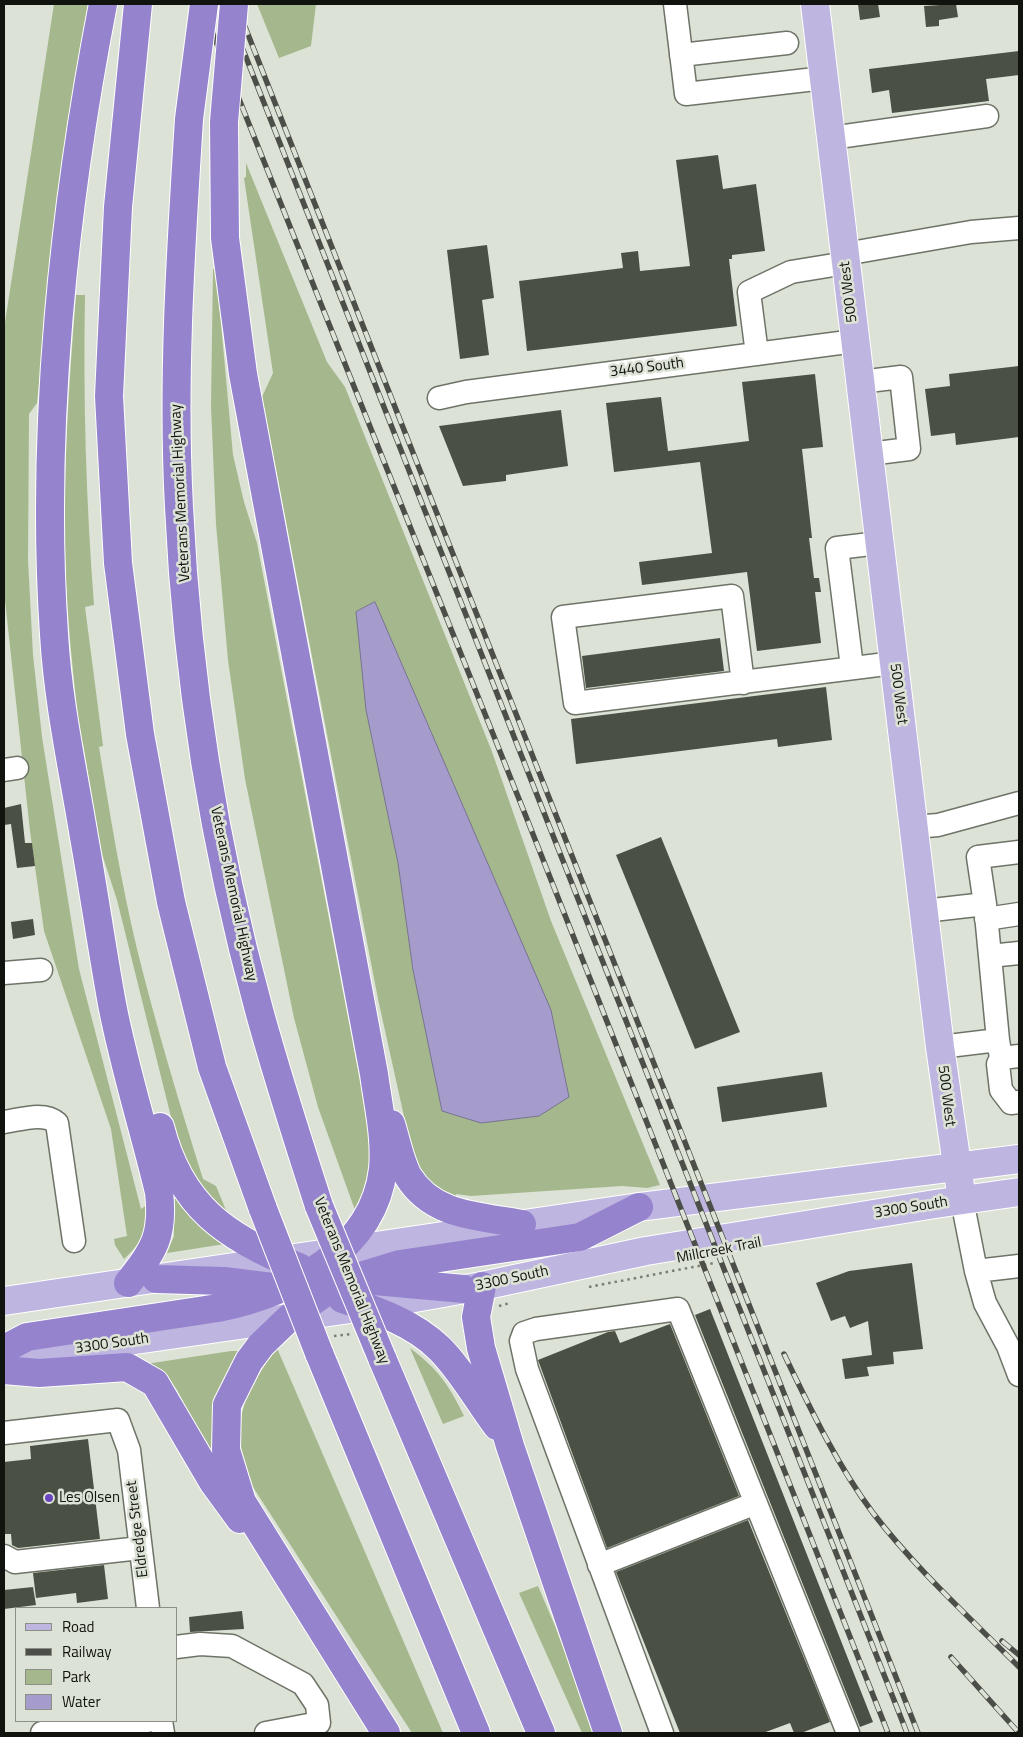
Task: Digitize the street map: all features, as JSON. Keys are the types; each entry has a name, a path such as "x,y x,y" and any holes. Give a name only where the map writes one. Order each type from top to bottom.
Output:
{"highway":[{"path":"103,4 76,163 66,257 54,391 51,503 54,634 59,691 112,1007 159,1192 162,1215 151,1254 128,1283"},
{"path":"138,4 118,207 109,396 118,563 140,734 171,902 212,1067 262,1209 319,1353 476,1733"},
{"name":"Veterans Memorial Highway","path":"204,4 189,119 179,284 176,409 178,507 200,719 220,837 242,943 289,1114 320,1206 382,1358 541,1733"},
{"path":"234,4 224,122 225,238 243,374 374,1074 383,1149 383,1168 379,1188 364,1222 288,1319 256,1352 227,1405 226,1450 242,1502 386,1733"},
{"path":"91,875 122,975 166,1150 177,1176 192,1199 213,1220 245,1242 280,1258 317,1282 364,1307 404,1323 440,1349 510,1446"},
{"path":"374,1074 408,1175 426,1198 450,1211 522,1224"},
{"path":"351,1279 400,1264 580,1237 639,1207"},
{"path":"156,1279 224,1282 280,1288 351,1279 473,1288 481,1348 510,1446 608,1733"},
{"path":"4,1349 27,1337 225,1307 259,1298 280,1288"},
{"path":"4,1370 39,1373 127,1368 155,1383 212,1482 302,1601"}],"main road":[{"name":"500 West","path":"815,4 940,1047 962,1200"},
{"path":"4,1301 156,1279 280,1258 340,1251 639,1207 1019,1159"},
{"name":"3300 South","path":"4,1359 364,1307 473,1288 646,1251 1019,1192"}],"street":[{"path":"675,4 686,94 824,78"},
{"path":"682,55 787,42"},
{"path":"831,138 987,116"},
{"path":"757,354 748,292 791,272 845,259 971,232 1019,228"},
{"name":"3440 South","path":"439,398 466,392 855,341"},
{"path":"860,382 900,377 902,386 909,449 869,454"},
{"path":"852,668 837,548 879,543"},
{"path":"743,683 732,596 563,617 575,703 743,683 894,663"},
{"path":"914,827 938,824 1019,803"},
{"path":"1019,852 978,857 990,956 1006,1051 998,1064 1000,1090 1011,1103 1019,1102"},
{"path":"924,911 1019,914"},
{"path":"990,956 1019,953"},
{"path":"4,973 41,970"},
{"path":"940,1047 1006,1051"},
{"path":"4,1122 41,1116 53,1119 57,1123 74,1241"},
{"name":"500 West","path":"962,1200 976,1271 985,1303 1014,1344 1019,1375"},
{"path":"976,1271 1019,1266"},
{"path":"662,1733 527,1369 521,1341 524,1333 678,1309 848,1733"},
{"name":"Eldredge Street","path":"4,1433 118,1420 128,1450 148,1607"},
{"path":"600,1565 756,1503"},
{"path":"4,1556 15,1562 140,1548"},
{"path":"178,1647 200,1644 232,1646 303,1684 317,1705 319,1723 266,1733"},
{"path":"42,1733 138,1722"}],"path":[{"name":"Millcreek Trail","path":"584,1288 718,1262"},
{"path":"504,1306 518,1301"}],"green space":[{"path":"54,4 90,4 53,248 37,403 29,414 28,560 33,655 42,737 79,969 141,1209 148,1204 146,1228 140,1241 124,1259 115,1245 114,1239 127,1236 111,1129 44,931 30,831 4,591 4,329"},
{"path":"257,4 316,4 311,46 279,58"},
{"path":"246,163 327,362 345,387 491,749 551,921 660,1185 647,1188 622,1186 471,1196 456,1194 455,1198 430,1182 413,1157 378,999 262,397 273,373 244,178 246,177"},
{"path":"213,269 216,269 233,455 244,502 257,543 369,1127 369,1171 356,1213 318,1107 294,1018 245,779 228,660 216,524 211,406"},
{"path":"76,295 85,295 84,373 86,450 94,605 85,607 103,746 99,747 103,772 131,924 160,1035 203,1179 216,1186 228,1215 205,1193 181,1157 117,900 101,851 83,744 81,744 73,675 65,559 67,427"},
{"path":"176,1198 197,1223 225,1244 167,1253 174,1236 173,1200"},
{"path":"277,1348 443,1733 412,1733 251,1484 244,1463 241,1445 240,1428 242,1412 255,1382"},
{"path":"410,1348 442,1378 464,1416 443,1424"},
{"path":"240,1351 221,1387 213,1426 214,1454 210,1455 177,1390 167,1378 146,1364"},
{"path":"538,1586 596,1733 582,1733 519,1593"}],"water":[{"path":"375,602 551,1010 569,1097 539,1116 481,1123 442,1111 413,970 398,863 366,710 356,612"}],"building":[{"path":"858,4 878,4 880,17 860,20"},
{"path":"956,4 958,17 939,20 939,26 926,27 924,6"},
{"path":"1019,51 1019,75 986,79 989,101 892,113 889,90 872,93 869,69"},
{"path":"718,155 723,189 756,184 765,251 732,255 732,259 729,259 737,326 527,351 519,281 623,268 621,253 638,251 640,271 690,266 676,160"},
{"path":"487,245 494,298 482,300 489,355 460,359 447,250"},
{"path":"1019,366 1019,437 956,445 955,433 931,436 925,389 950,386 949,374"},
{"path":"815,374 823,447 802,449 812,538 809,538 814,578 819,578 821,592 815,592 821,643 757,651 747,572 642,585 639,562 712,553 700,462 614,472 606,403 661,397 668,451 749,441 742,382"},
{"path":"561,410 568,466 506,475 506,481 463,486 439,426"},
{"path":"720,638 724,671 586,688 582,656"},
{"path":"826,687 832,740 778,747 777,739 576,764 571,719"},
{"path":"21,804 25,843 32,843 35,866 17,868 11,824 4,825 4,808"},
{"path":"661,837 740,1032 695,1049 616,855"},
{"path":"33,919 35,935 13,939 11,922"},
{"path":"822,1072 827,1107 722,1122 717,1087"},
{"path":"912,1263 923,1349 893,1352 894,1364 867,1367 869,1376 845,1379 842,1359 872,1355 868,1321 850,1328 845,1316 831,1321 816,1283 849,1271"},
{"path":"710,1309 873,1722 860,1727 695,1315"},
{"path":"670,1324 739,1496 607,1548 538,1360 608,1332 615,1331 620,1343"},
{"name":"Les Olsen","path":"88,1439 100,1539 18,1548 12,1545 11,1534 4,1534 4,1462 31,1459 30,1446"},
{"path":"748,1520 830,1722 801,1733 794,1733 790,1723 763,1733 680,1733 616,1572"},
{"path":"104,1565 108,1599 77,1603 76,1593 36,1598 33,1573"},
{"path":"33,1587 36,1605 4,1609 4,1590"},
{"path":"242,1611 244,1629 190,1632 189,1617"}],"railway":[{"path":"201,4 525,814 888,1733"},
{"path":"225,4 907,1733"},
{"path":"236,4 918,1733"},
{"path":"784,1354 836,1456 873,1513 925,1573 1019,1667"},
{"path":"1002,1641 1019,1655"},
{"path":"951,1657 1019,1733"}],"place":[{"name":"Les Olsen","path":"49,1498"}]}
